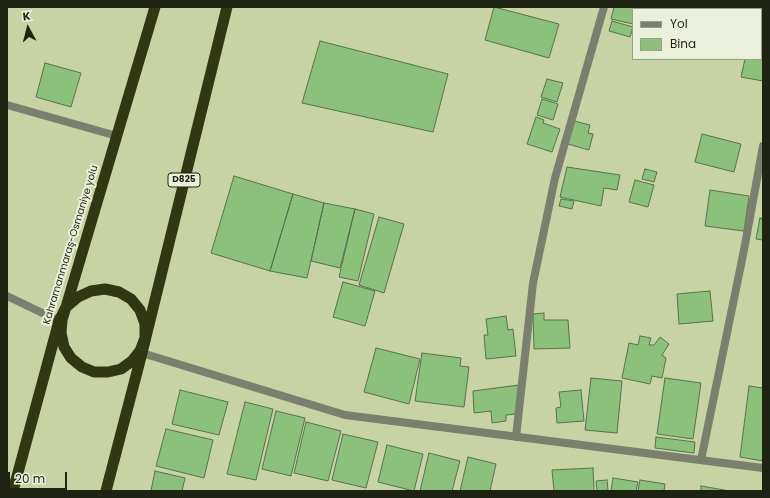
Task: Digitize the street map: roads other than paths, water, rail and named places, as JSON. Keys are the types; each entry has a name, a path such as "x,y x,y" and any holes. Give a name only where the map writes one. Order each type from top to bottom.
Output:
{"highway":[{"name":"Kahramanmaraş-Osmaniye yolu","path":"13,491 60,321 66,307 155,7"},
{"name":"D825","path":"106,491 142,353 227,7"},
{"path":"105,289 119,292 131,299 140,310 144,324 145,338 140,351 132,361 121,369 108,372 94,372 82,367 71,358 64,346 61,333 62,320 66,307 78,297 90,291 105,289"}],"street":[{"path":"516,437 533,283 555,178 604,7"},
{"path":"7,105 117,136"},
{"path":"701,460 744,250 763,146"},
{"path":"7,296 60,321"},
{"path":"142,353 345,415 763,468"}]}
